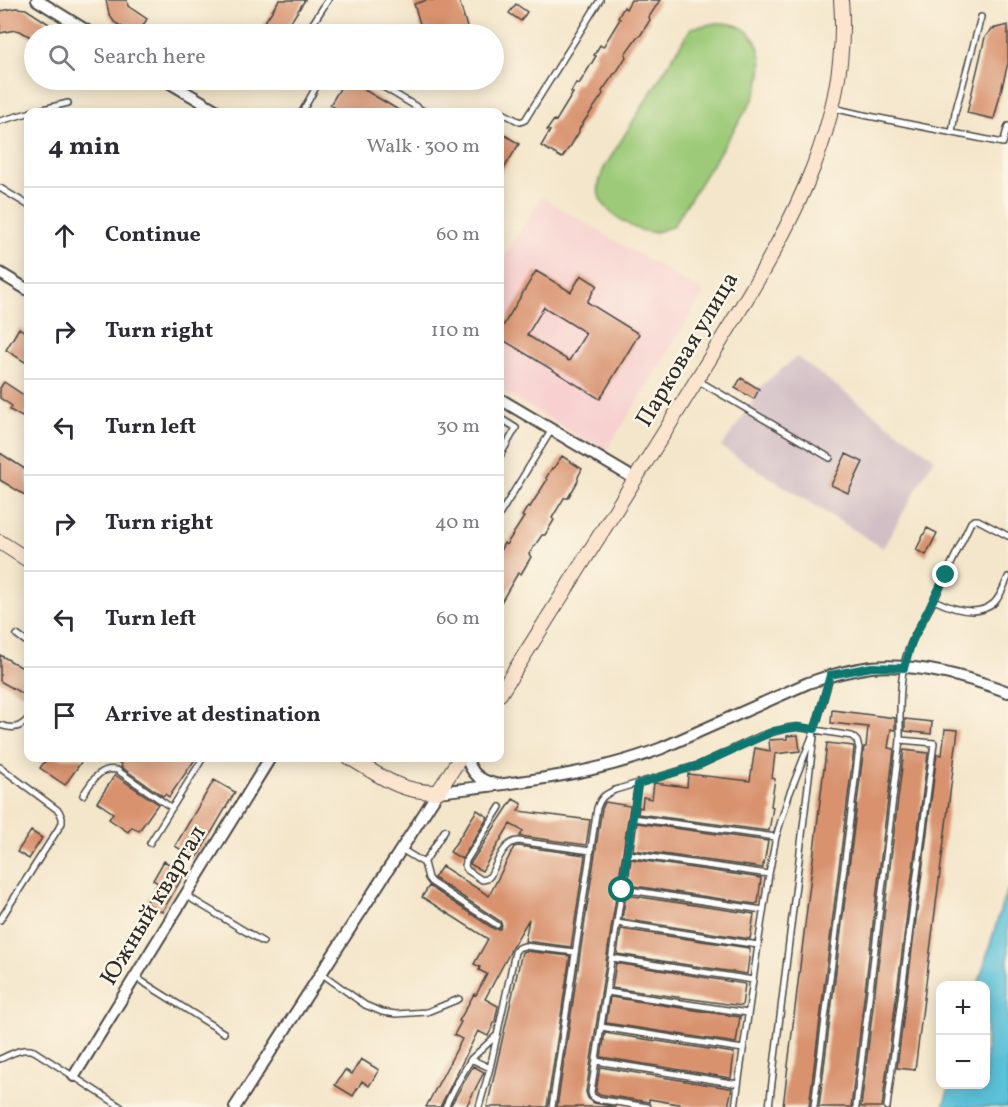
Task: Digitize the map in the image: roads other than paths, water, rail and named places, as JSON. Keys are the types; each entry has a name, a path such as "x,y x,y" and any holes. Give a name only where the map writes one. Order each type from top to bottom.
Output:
{"street":[{"path":"37,0 76,24"},
{"name":"Парковая улица","path":"504,688 698,380 781,237 807,182 833,108 841,56 842,0"},
{"path":"182,90 212,108"},
{"path":"0,273 24,288"},
{"path":"504,402 635,479"},
{"path":"0,542 24,557"},
{"path":"357,762 395,785 428,792 498,785 596,768 639,757 662,748 784,693 830,675 872,667 929,670 974,680 1008,692"},
{"name":"Южный квартал","path":"74,1076 268,762"},
{"path":"235,1107 457,762"},
{"path":"468,762 476,776 498,785"}],"lane":[{"path":"312,24 328,0"},
{"path":"504,114 520,122 525,120 600,0"},
{"path":"952,133 955,113 981,17"},
{"path":"304,108 313,90"},
{"path":"389,90 418,108"},
{"path":"49,108 68,103"},
{"path":"833,108 1006,144 1008,126"},
{"path":"0,121 24,115"},
{"path":"0,188 24,203"},
{"path":"698,380 830,458"},
{"path":"504,420 516,428 504,449"},
{"path":"504,507 551,431"},
{"path":"856,1107 900,740 904,668 912,641 934,600 970,522 978,520 1008,536"},
{"path":"934,600 958,610 969,611 987,607 999,597 1008,577"},
{"path":"17,635 24,640"},
{"path":"735,1107 763,910 776,837 789,795 815,729 830,675"},
{"path":"0,725 15,728 24,723"},
{"path":"552,1107 599,802 604,795 615,790 705,763 774,731 797,727 852,736 859,748 814,1107"},
{"path":"769,1107 815,729"},
{"path":"887,1107 934,743 900,740"},
{"path":"150,843 201,762"},
{"path":"0,920 62,823 59,811 1,764"},
{"path":"83,795 99,773 105,769 111,769 117,770 172,808"},
{"path":"638,784 591,1092 596,1099 648,1107"},
{"path":"500,807 466,861 466,870 482,880 490,876 507,845 512,842 591,851"},
{"path":"633,818 776,837"},
{"path":"424,863 445,830"},
{"path":"401,849 424,863 431,882 497,925"},
{"path":"628,854 769,874"},
{"path":"622,890 763,910"},
{"path":"185,894 263,942"},
{"path":"617,923 758,945"},
{"path":"479,1107 490,1068 515,952 524,946 575,952"},
{"path":"612,958 753,980"},
{"path":"321,973 365,1005 382,1012 396,1014 427,1012 459,999"},
{"path":"135,977 224,1033"},
{"path":"607,992 748,1013"},
{"path":"601,1027 743,1049"},
{"path":"445,1107 454,1086 471,1059 497,1035"},
{"path":"0,1059 27,1048 121,1107"},
{"path":"471,1059 490,1068"},
{"path":"596,1061 738,1084"}],"water":[{"path":"1008,889 1008,1107 943,1107 949,1089 990,1089 990,981 979,981"}]}
